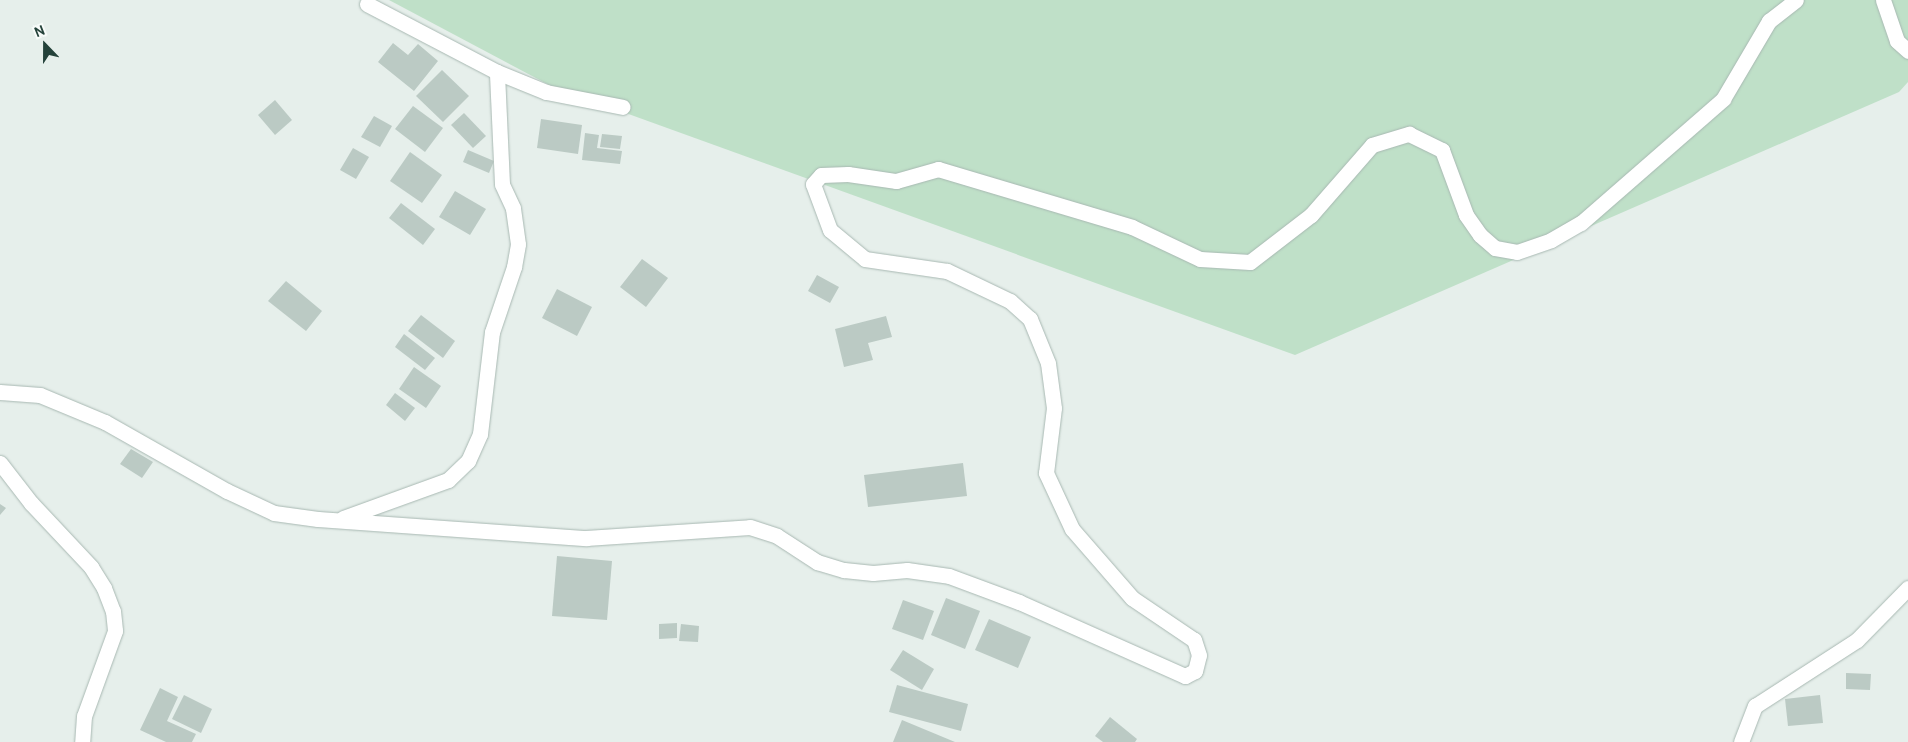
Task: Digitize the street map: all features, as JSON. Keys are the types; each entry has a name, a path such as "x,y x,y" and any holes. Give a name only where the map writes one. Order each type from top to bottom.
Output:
{"street":[{"path":"0,392 40,395 105,422 228,491 274,512 336,520 586,538 750,527 777,536 817,562 844,570 873,573 907,570 948,576 1019,602 1186,676 1196,672 1199,655 1194,640 1132,598 1072,529 1046,473 1054,408 1048,363 1030,320 1010,301 947,272 865,259 830,230 813,184 821,175 848,174 896,181 938,169 1132,227 1200,259 1250,262 1311,215 1372,145 1409,134 1442,150 1466,214 1480,235 1495,248 1516,252 1552,240 1581,223 1722,100 1769,21 1796,0"},
{"path":"1883,0 1897,41 1908,51"},
{"path":"367,4 497,72 546,92 624,107"},
{"path":"336,520 448,480 468,460 480,434 492,332 514,267 518,244 513,208 502,184 497,72"},
{"path":"0,463 31,503 91,566 104,588 112,611 115,631 84,716 82,742"},
{"path":"1740,742 1755,706 1857,640 1908,588"}],"green space":[{"path":"389,0 1908,0 1908,82 1899,92 1295,355 551,86"}],"building":[{"path":"393,43 408,55 418,44 438,61 414,91 378,62"},
{"path":"442,70 469,96 443,122 416,96"},
{"path":"275,100 292,120 275,135 258,115"},
{"path":"413,106 443,128 425,152 395,129"},
{"path":"464,113 486,136 473,148 451,125"},
{"path":"374,116 392,126 380,147 361,137"},
{"path":"541,119 582,125 578,154 537,148"},
{"path":"585,133 599,135 597,148 622,151 620,164 582,160"},
{"path":"602,134 622,136 620,149 600,147"},
{"path":"353,148 369,157 356,179 340,170"},
{"path":"468,150 494,161 489,173 463,162"},
{"path":"410,152 442,175 422,203 390,181"},
{"path":"455,191 486,209 470,235 439,217"},
{"path":"401,203 435,229 423,245 389,218"},
{"path":"642,259 668,278 646,307 620,287"},
{"path":"817,275 839,287 830,303 808,291"},
{"path":"286,281 322,311 306,331 268,301"},
{"path":"557,289 592,307 577,336 542,318"},
{"path":"421,315 455,341 443,358 408,331"},
{"path":"886,316 892,337 868,343 873,360 844,367 835,329"},
{"path":"404,334 435,358 425,370 395,347"},
{"path":"414,367 441,386 426,408 399,389"},
{"path":"395,393 415,408 405,421 386,405"},
{"path":"131,449 153,462 142,478 120,464"},
{"path":"963,463 967,496 868,507 864,475"},
{"path":"0,504 6,508 0,515"},
{"path":"557,556 612,561 607,620 552,616"},
{"path":"946,598 980,611 965,649 931,635"},
{"path":"903,600 934,611 923,640 892,629"},
{"path":"989,619 1031,637 1018,668 975,650"},
{"path":"677,623 677,638 659,639 659,624"},
{"path":"681,624 699,626 698,642 679,641"},
{"path":"903,650 934,669 922,690 890,670"},
{"path":"1846,673 1871,674 1870,690 1846,689"},
{"path":"897,685 968,704 961,731 889,712"},
{"path":"160,688 178,697 167,721 196,734 192,742 166,742 140,730"},
{"path":"184,695 212,709 201,733 172,719"},
{"path":"1820,695 1823,723 1788,726 1785,699"},
{"path":"1110,717 1137,739 1135,742 1103,742 1095,736"},
{"path":"902,720 955,742 893,742"}]}
